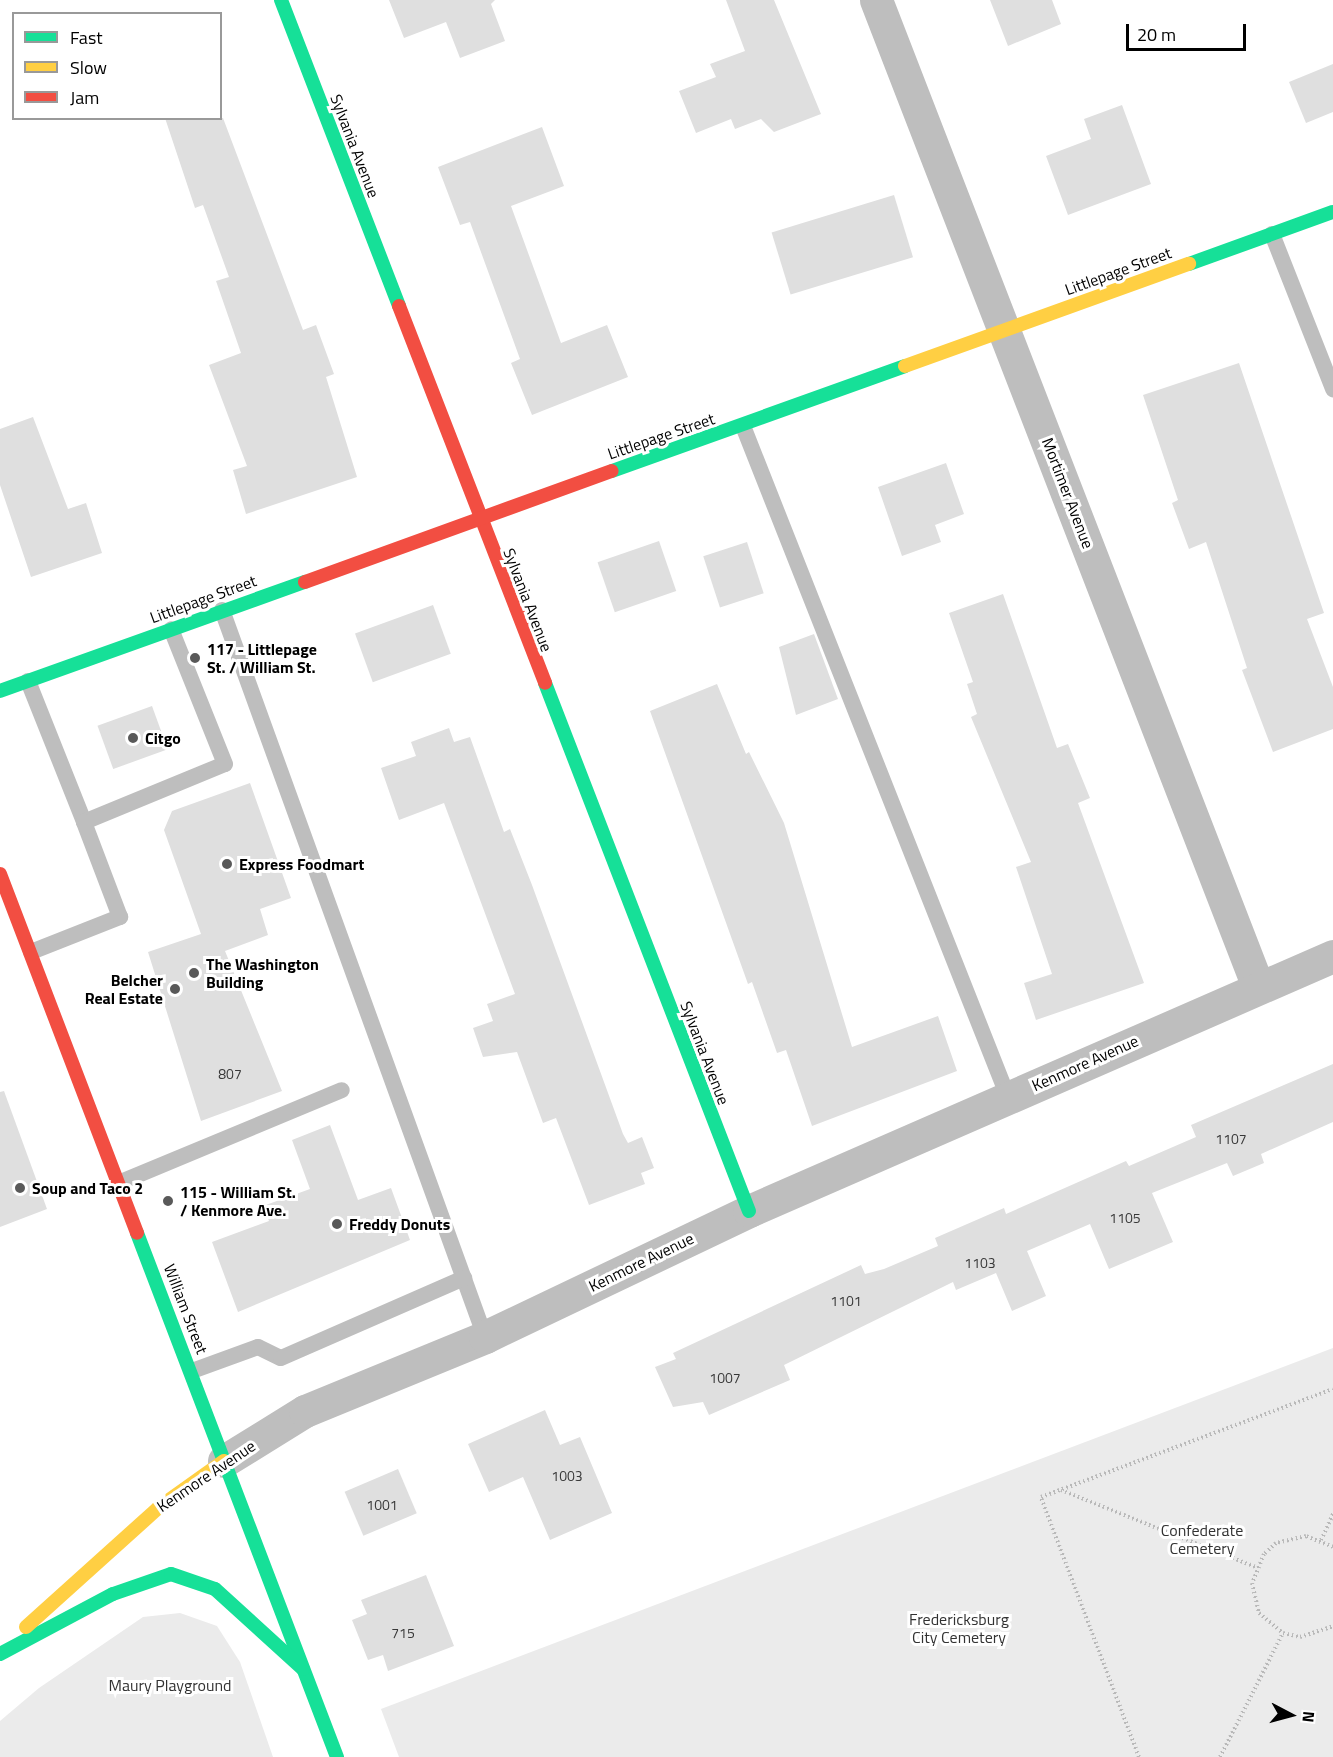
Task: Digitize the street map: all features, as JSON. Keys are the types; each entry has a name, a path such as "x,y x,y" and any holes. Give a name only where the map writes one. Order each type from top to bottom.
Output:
{"street":[{"name":"Sylvania Avenue","path":"281,0 478,516 749,1211"},
{"name":"Mortimer Avenue","path":"876,0 1258,987"},
{"name":"Littlepage Street","path":"0,691 478,516 743,426 1005,329 1333,212"},
{"name":"William Street","path":"0,874 121,1182 337,1757"},
{"name":"Kenmore Avenue","path":"0,1652 158,1508 224,1461 304,1411 485,1337 749,1211 1333,956"},
{"path":"0,1652 113,1594 171,1574 215,1589 303,1669"}],"lane":[{"path":"1272,234 1333,390"},
{"path":"743,426 1008,1097"},
{"path":"222,610 485,1337"},
{"path":"84,822 225,764 171,629"},
{"path":"28,681 120,917 31,952"},
{"path":"121,1182 342,1090"},
{"path":"192,1371 258,1347 281,1358 464,1278"}],"path":[{"path":"1139,1757 1041,1497 1333,1389"},
{"path":"1060,1490 1256,1567"},
{"path":"1321,1540 1333,1514"},
{"path":"1333,1548 1321,1540 1306,1536 1276,1544 1256,1567 1256,1606 1283,1633 1300,1637 1333,1626"},
{"path":"1220,1757 1283,1633"}],"green space":[{"path":"1333,1348 1333,1757 399,1757 381,1709"},
{"name":"Maury Playground","path":"180,1613 217,1626 240,1662 273,1757 0,1757 0,1721 39,1688 143,1617"}],"building":[{"path":"389,0 495,0 491,4 505,41 460,58 446,22 404,38"},
{"path":"726,0 774,0 821,114 774,132 761,119 735,129 731,119 696,133 679,91 716,77 710,64 745,51"},
{"path":"990,0 1052,0 1061,24 1008,46"},
{"path":"1333,64 1333,112 1306,123 1289,82"},
{"path":"1122,105 1151,184 1068,215 1046,156 1091,139 1084,119"},
{"path":"223,118 303,330 316,325 334,374 326,377 357,477 246,514 233,470 247,466 209,365 241,353 216,281 229,277 203,205 195,208 166,120 222,120"},
{"path":"542,127 564,186 511,206 561,343 607,325 628,377 532,415 511,363 520,359 470,222 460,225 438,167"},
{"path":"894,195 913,257 791,295 772,232"},
{"path":"1239,363 1324,613 1307,619 1333,687 1333,729 1273,752 1242,670 1247,668 1206,542 1189,549 1172,503 1178,500 1143,395"},
{"path":"33,417 68,509 86,503 102,553 31,577 0,485 0,429"},
{"path":"946,463 964,514 935,525 941,542 902,556 878,487"},
{"path":"659,541 676,591 615,612 598,562"},
{"path":"747,542 764,593 720,608 703,556"},
{"path":"1003,594 1057,748 1068,744 1090,798 1078,803 1144,983 1036,1020 1024,983 1052,974 1016,867 1031,862 971,717 977,714 967,684 973,682 949,613"},
{"path":"433,605 451,654 373,682 355,633"},
{"path":"814,634 838,699 796,715 779,647"},
{"path":"717,684 746,754 749,752 784,823 852,1047 938,1016 957,1071 812,1126 786,1050 777,1053 752,982 748,984 650,711"},
{"name":"Citgo","path":"152,706 168,749 113,769 97,726"},
{"path":"449,728 454,742 470,737 504,832 510,829 532,885 623,1134 628,1143 642,1137 654,1168 641,1173 645,1184 589,1205 556,1118 543,1123 517,1052 483,1057 473,1028 493,1021 487,1004 515,994 444,803 399,820 381,768 416,756 411,742"},
{"path":"250,783 291,898 260,909 268,935 225,951 282,1091 201,1121 148,952 201,934 164,830 172,811"},
{"path":"1333,1064 1333,1122 1261,1154 1264,1163 1233,1176 1227,1163 1152,1193 1173,1242 1109,1269 1090,1224 1027,1251 1046,1296 1012,1311 996,1273 956,1290 953,1282 784,1365 790,1380 709,1415 703,1402 673,1407 655,1367 676,1359 673,1353 861,1265 865,1274 884,1269 938,1246 935,1238 1004,1208 1006,1214 1126,1161 1129,1166 1196,1137 1191,1125"},
{"path":"4,1091 47,1209 0,1227 0,1092"},
{"name":"Freddy Donuts","path":"330,1125 358,1200 391,1188 410,1240 238,1312 212,1242 269,1221 263,1206 310,1189 292,1140"},
{"path":"545,1410 560,1445 580,1437 612,1513 550,1540 523,1477 489,1492 468,1444"},
{"path":"398,1469 417,1513 363,1536 345,1492"},
{"path":"426,1575 454,1646 388,1671 383,1655 368,1660 352,1620 367,1614 361,1600"}],"traffic: fast":[{"path":"281,0 399,306"},
{"path":"1189,264 1333,212"},
{"path":"612,471 905,366"},
{"path":"0,691 305,582"},
{"path":"545,683 749,1211"},
{"path":"137,1233 337,1757"},
{"path":"0,1654 113,1594 171,1574 215,1589 303,1669"}],"traffic: slow":[{"path":"905,366 1189,264"},
{"path":"26,1627 158,1508 224,1461"}],"traffic: jam":[{"path":"399,306 545,683"},
{"path":"305,582 612,471"},
{"path":"0,874 137,1233"}],"place":[{"name":"117 - Littlepage St. / William St.","path":"195,658"},
{"name":"Citgo","path":"133,738"},
{"name":"Express Foodmart","path":"227,864"},
{"name":"The Washington Building","path":"194,973"},
{"name":"Belcher Real Estate","path":"175,989"},
{"name":"Soup and Taco 2","path":"20,1188"},
{"name":"115 - William St. / Kenmore Ave.","path":"168,1201"},
{"name":"Freddy Donuts","path":"337,1224"}],"park label":[{"name":"Confederate Cemetery","path":"1202,1539"},
{"name":"Fredericksburg City Cemetery","path":"959,1628"}]}
